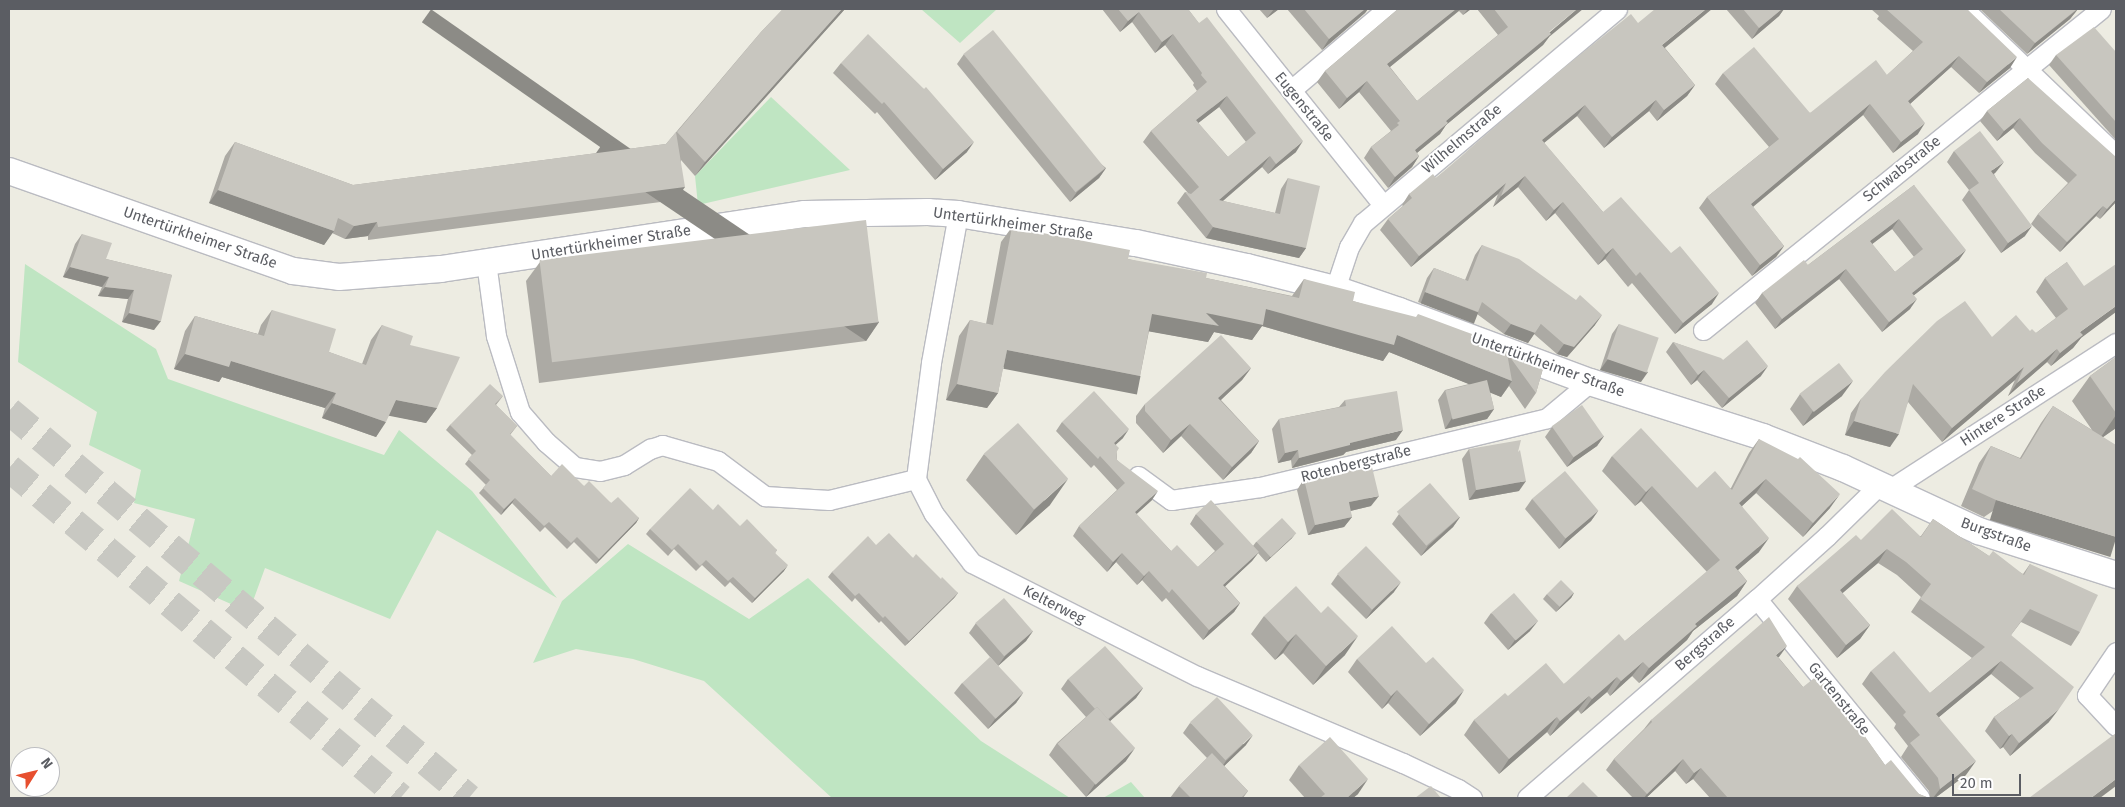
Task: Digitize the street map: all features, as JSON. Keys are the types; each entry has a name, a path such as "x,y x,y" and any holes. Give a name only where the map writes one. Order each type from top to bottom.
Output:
{"main road":[{"name":"Untertürkheimer Straße","path":"9,171 293,271 339,277 401,274 805,214 928,212 958,214 1136,243 1248,267 1335,289 1590,382 1763,437 1885,487"},
{"name":"Burgstraße","path":"1885,487 1939,514 1979,531 2116,575"}],"street":[{"name":"Eugenstraße","path":"1226,9 1383,205"},
{"path":"1291,90 1387,9"},
{"name":"Wilhelmstraße","path":"1335,289 1349,247 1363,223 1617,9"},
{"path":"1964,9 2116,155"},
{"name":"Schwabstraße","path":"1703,330 2101,9"},
{"path":"486,262 496,336 520,412 546,442 575,467 600,472 624,465 650,449 662,445 718,460 765,496 829,500 916,479 931,363 958,214"},
{"name":"Hintere Straße","path":"1885,487 2116,343"},
{"name":"Rotenbergstraße","path":"1121,464 1172,500 1260,487 1547,418 1590,382"},
{"name":"Kelterweg","path":"916,479 934,514 972,563 1197,676 1403,763 1458,788 1472,798"},
{"name":"Bergstraße","path":"1527,798 1885,487"},
{"name":"Gartenstraße","path":"1757,599 1920,798"},
{"path":"2116,652 2087,695 2116,726"}],"green space":[{"path":"921,9 997,9 960,43"},
{"path":"771,97 850,170 698,205 695,176"},
{"path":"25,264 156,349 168,379 384,455 399,430 472,491 557,598 437,530 390,619 265,568 249,612 179,581 195,519 134,503 141,470 89,445 97,412 18,362"},
{"path":"628,544 749,619 808,578 981,741 1070,798 832,798 704,681 633,659 576,649 533,663 562,601"},
{"path":"1131,782 1145,798 1103,798"}],"building":[{"path":"783,9 842,9 705,162 677,132 761,32"},
{"path":"1118,9 1188,9 1199,23 1207,17 1303,141 1276,164 1270,156 1219,200 1280,214 1288,178 1320,186 1306,248 1213,227 1185,192 1191,194 1199,187 1151,131 1207,82 1173,34 1162,42 1139,12 1128,21","holes":["1227,96 1256,133 1228,157 1196,120"]},
{"path":"1304,9 1365,9 1329,39"},
{"path":"1398,9 1456,9 1387,64 1417,101 1508,27 1494,9 1577,9 1549,32 1551,34 1446,121 1448,123 1415,150 1419,156 1395,177 1371,147 1399,125 1397,123 1400,121 1367,81 1347,98 1325,71"},
{"path":"1655,9 1706,9 1662,45 1695,85 1664,110 1656,100 1612,137 1585,105 1542,140 1603,212 1621,197 1671,253 1680,246 1719,293 1683,323 1640,272 1636,276 1613,248 1606,254 1563,202 1554,210 1525,176 1501,196 1506,183 1419,256 1388,219 1412,198 1409,194 1433,174 1436,178 1556,74 1631,14 1638,23"},
{"path":"1743,9 1782,9 1759,28"},
{"path":"1886,9 1967,9 2017,57 1987,82 1959,56 1908,101 1925,123 1901,142 1870,104 1751,204 1784,246 1760,265 1707,197 1779,139 1723,73 1754,47 1810,113 1876,60 1887,75 1923,42"},
{"path":"1999,9 2077,9 2035,43"},
{"path":"2094,27 2116,52 2116,122 2056,55"},
{"path":"993,30 1105,168 1075,192 963,54"},
{"path":"868,34 924,89 926,87 974,142 943,169 884,102 882,104 841,63"},
{"path":"2028,78 2116,157 2116,199 2107,209 2103,206 2067,242 2038,214 2077,175 2042,143 2020,118 2004,131 1987,111"},
{"path":"1980,131 2004,162 1991,171 2032,226 2008,243 1969,190 1979,183 1954,151"},
{"path":"676,132 685,187 378,227 377,222 354,226 338,218 334,231 218,190 235,142 353,185 666,144"},
{"path":"1914,185 1966,250 1912,293 1917,299 1889,322 1846,269 1782,319 1762,293 1804,260 1808,265","holes":["1899,219 1923,249 1895,272 1870,241"]},
{"path":"866,220 879,322 552,362 539,260"},
{"path":"1012,227 1130,250 1128,259 1207,273 1206,278 1299,298 1304,279 1355,292 1353,301 1416,317 1418,314 1472,334 1471,337 1482,341 1482,343 1544,365 1536,393 1507,353 1512,381 1397,335 1394,345 1266,309 1263,325 1206,313 1219,326 1152,314 1140,376 1007,350 998,393 957,384 970,320 993,325"},
{"path":"82,234 112,243 106,259 172,275 161,321 129,313 134,290 105,287 109,277 70,267"},
{"path":"1482,245 1519,259 1576,300 1580,295 1602,315 1574,347 1564,344 1541,324 1535,333 1511,324 1482,302 1478,312 1425,292 1434,268 1468,281"},
{"path":"2067,262 2084,286 2116,264 2116,306 2080,332 2083,335 2060,353 2057,349 2017,383 2024,367 1952,428 1913,384 1899,434 1854,421 1861,399 1885,372 1937,321 1965,301 1992,337 2016,315 2030,331 2032,329 2036,333 2068,309 2045,278"},
{"path":"272,310 336,329 329,352 366,365 382,325 413,336 410,345 460,357 437,408 396,400 386,422 332,403 336,393 231,361 229,367 185,354 195,316 264,336"},
{"path":"1619,324 1659,338 1647,373 1607,359"},
{"path":"1221,335 1251,368 1218,398 1259,441 1232,467 1190,424 1171,440 1145,411 1145,404"},
{"path":"1747,340 1768,366 1729,398 1704,370 1698,375 1673,342 1723,360"},
{"path":"2116,357 2116,413 2090,376"},
{"path":"1839,363 1853,381 1814,412 1800,394"},
{"path":"1487,380 1494,409 1453,420 1445,390"},
{"path":"490,384 503,396 495,404 517,426 510,434 551,476 562,464 584,486 589,481 611,503 618,497 639,518 599,559 577,537 571,543 549,522 544,526 515,498 504,509 483,488 490,480 468,459 476,451 450,425"},
{"path":"1094,391 1129,429 1114,443 1119,448 1116,453 1117,460 1158,491 1135,512 1171,551 1177,545 1198,567 1224,544 1196,514 1211,500 1259,552 1223,585 1240,603 1209,630 1172,589 1169,593 1149,571 1144,576 1122,553 1113,562 1079,526 1125,483 1100,456 1098,459 1062,422"},
{"path":"1397,391 1403,430 1299,458 1298,450 1285,453 1279,419 1346,406 1345,400"},
{"path":"1582,405 1604,436 1573,457 1552,426"},
{"path":"2053,406 2116,445 2116,537 1996,500 1972,489 1991,446 2021,459"},
{"path":"1018,423 1068,479 1034,510 984,454"},
{"path":"1641,428 1697,488 1715,471 1732,490 1759,439 1798,459 1800,457 1840,494 1813,523 1766,479 1739,503 1769,538 1735,567 1747,581 1695,624 1697,626 1649,668 1643,662 1621,681 1617,677 1592,699 1589,696 1560,721 1557,717 1509,759 1474,720 1505,693 1508,696 1546,663 1564,684 1619,634 1625,641 1720,560 1652,486 1646,492 1612,456"},
{"path":"1521,440 1518,452 1520,450 1526,481 1476,490 1469,449"},
{"path":"1355,467 1355,470 1372,467 1379,496 1349,502 1352,517 1315,525 1304,479"},
{"path":"1565,471 1598,511 1565,538 1532,499"},
{"path":"1430,483 1460,517 1426,546 1397,512"},
{"path":"690,488 713,510 718,504 740,526 747,519 777,550 775,553 788,565 755,598 733,577 728,581 706,560 700,566 678,544 672,550 650,529"},
{"path":"1892,509 1921,537 1933,519 1989,556 1993,551 2024,575 2030,564 2098,595 2080,632 2030,609 2011,635 2074,687 2059,709 2019,743 2012,734 2009,736 1994,717 2034,688 2001,661 1936,714 1976,761 1940,789 1938,778 1910,743 1920,735 1903,715 1906,712 1871,671 1894,651 1930,693 1985,647 1920,599 1931,584 1906,562 1887,549 1840,590 1870,625 1846,645 1797,586 1856,535 1861,540"},
{"path":"1282,518 1296,533 1271,557 1256,542"},
{"path":"889,533 913,558 916,554 958,593 909,641 885,616 883,618 859,593 855,596 832,572 868,536 876,545"},
{"path":"1366,546 1401,582 1372,610 1337,574"},
{"path":"1561,580 1574,593 1560,607 1547,594"},
{"path":"1296,586 1321,613 1328,606 1358,636 1326,666 1296,634 1288,642 1264,616"},
{"path":"1514,593 1538,621 1516,641 1491,613"},
{"path":"1004,598 1033,631 1004,656 975,623"},
{"path":"1769,617 1787,646 1776,655 1803,687 1818,675 1865,734 1885,765 1891,760 1919,794 1929,798 1728,798 1701,768 1694,773 1683,759 1647,794 1614,759 1652,722 1651,720"},
{"path":"1392,626 1426,663 1433,657 1464,690 1429,724 1397,690 1391,696 1357,659"},
{"path":"1105,646 1143,688 1108,719 1097,707 1095,709 1068,679"},
{"path":"990,657 1023,693 996,719 962,683"},
{"path":"1217,697 1252,735 1225,760 1190,722"},
{"path":"1097,707 1135,748 1096,785 1058,744"},
{"path":"2116,733 2116,779 2091,798 2029,798"},
{"path":"1330,737 1368,779 1347,798 1320,798 1325,794 1299,765"},
{"path":"1212,753 1248,791 1241,798 1191,798 1179,786"},
{"path":"1583,782 1599,798 1566,798"},
{"path":"1431,786 1441,798 1415,798"}],"tunnel":[{"path":"9,411 469,798"},
{"path":"9,468 401,798"}]}
